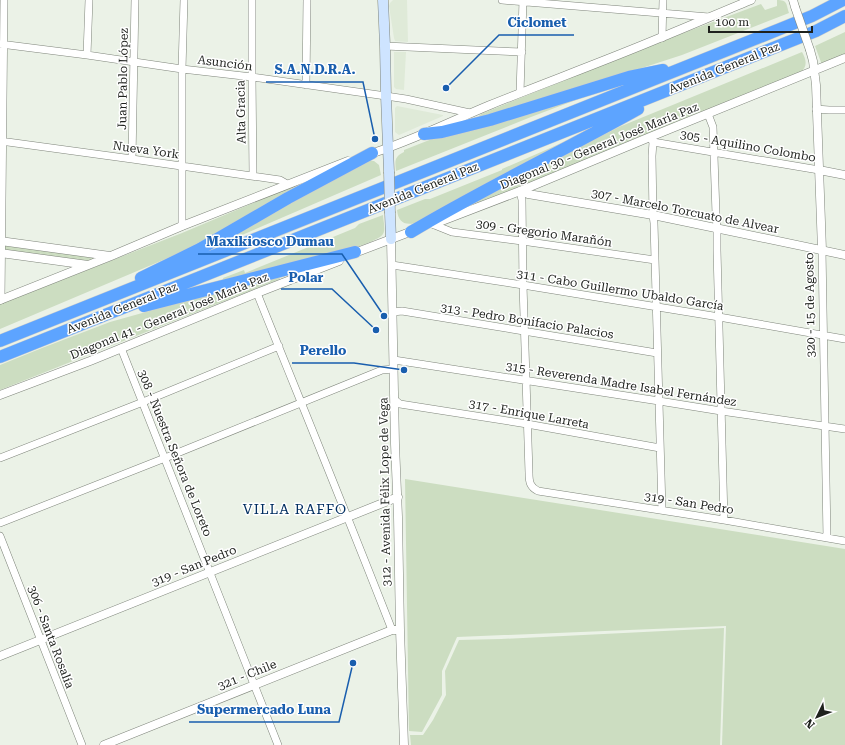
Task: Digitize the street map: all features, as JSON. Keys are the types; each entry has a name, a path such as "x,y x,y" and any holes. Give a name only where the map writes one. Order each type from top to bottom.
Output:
{"highway":[{"name":"Avenida General Paz","path":"0,341 695,64 812,16 841,1"},
{"name":"Avenida General Paz","path":"0,357 680,86 816,31 845,16"},
{"path":"816,31 845,23"},
{"path":"424,134 442,132 490,120 629,78 695,64"},
{"path":"411,232 438,215 606,127 680,86"},
{"path":"96,303 156,270 226,235 288,198 372,153"},
{"path":"102,316 314,264 355,252"}],"main road":[{"path":"383,0 391,239"}],"street":[{"path":"4,0 2,45 0,300 287,184 424,134 470,113 662,38 751,0"},
{"path":"87,55 89,0"},
{"name":"Juan Pablo López","path":"132,159 135,0"},
{"path":"182,226 182,69 184,0"},
{"name":"Alta Gracia","path":"252,0 253,176"},
{"path":"306,85 307,0"},
{"path":"502,0 710,17"},
{"path":"662,38 663,0"},
{"path":"520,93 523,1"},
{"name":"320 - 15 de Agosto","path":"794,4 813,61 816,85 822,250 827,538"},
{"name":"Asunción","path":"2,45 87,55 386,96 470,113"},
{"path":"385,46 522,52"},
{"name":"Diagonal 30 - General José María Paz","path":"391,239 520,191 652,139 708,114 845,58"},
{"path":"816,109 845,110"},
{"path":"708,114 713,127 717,228 724,520"},
{"path":"652,139 662,510"},
{"name":"305 - Aquilino Colombo","path":"652,139 714,152 845,175"},
{"name":"Nueva York","path":"1,142 253,176 280,180 287,184"},
{"path":"520,191 522,200 527,424"},
{"name":"307 - Marcelo Torcuato de Alvear","path":"520,191 528,194 653,215 845,255"},
{"name":"309 - Gregorio Marañón","path":"432,224 452,232 655,260"},
{"name":"Diagonal 41 - General José María Paz","path":"0,395 339,261 355,252 391,239"},
{"name":"312 - Avenida Félix Lope de Vega","path":"391,239 395,444 398,497 396,630 404,745"},
{"path":"1,241 111,256"},
{"path":"1,253 89,265"},
{"name":"311 - Cabo Guillermo Ubaldo García","path":"392,265 719,317 845,339"},
{"path":"257,293 348,517 396,630"},
{"name":"313 - Pedro Bonifacio Palacios","path":"392,312 402,311 658,353"},
{"path":"0,458 143,402 278,346"},
{"name":"308 - Nuestra Señora de Loreto","path":"121,348 278,745"},
{"name":"315 - Reverenda Madre Isabel Fernández","path":"394,360 845,429"},
{"path":"0,523 382,370 394,369"},
{"name":"317 - Enrique Larreta","path":"395,400 400,404 527,424 660,448"},
{"name":"319 - San Pedro","path":"527,424 530,485 538,491 724,520 845,542"},
{"name":"319 - San Pedro","path":"0,656 398,497"},
{"name":"306 - Santa Rosalía","path":"0,536 82,745"},
{"name":"321 - Chile","path":"104,745 254,684 396,630"}],"shaded area":[{"path":"393,0 407,0 408,42 395,41 389,6"},
{"path":"777,0 785,2 789,13 682,55 574,90 480,118 479,116 619,57 761,4 765,10 777,6"},
{"path":"845,32 845,56 822,65 815,46"},
{"path":"394,52 406,52 404,90 396,89 394,87"},
{"path":"802,52 806,62 805,67 801,72 460,215 458,208 619,127"},
{"path":"580,97 581,98 396,171 396,160 398,156 404,152 404,150 437,137"},
{"path":"397,106 443,116 399,135 395,132 395,108"},
{"path":"564,142 415,223 408,224 400,220 397,210 425,199 430,199 502,170"},
{"path":"369,161 374,161 379,165 381,175 228,241 227,237"},
{"path":"315,177 287,197 175,255 0,329 0,304 182,233"},
{"path":"383,215 384,232 374,240 335,254 224,281 223,278 244,270 245,273"},
{"path":"0,241 111,256 89,265 0,253"},
{"path":"278,275 280,279 0,390 0,365 110,322"},
{"path":"405,479 845,549 845,745 722,745 726,626 457,637 442,671 442,695 422,732 409,731"},
{"path":"724,628 720,745 411,745 410,735 423,735 446,695 445,671 459,640"}],"place":[{"name":"Ciclomet","path":"446,88"},
{"name":"S.A.N.D.R.A.","path":"375,139"},
{"name":"Maxikiosco Dumau","path":"384,316"},
{"name":"Polar","path":"376,330"},
{"name":"Perello","path":"404,370"},
{"name":"Supermercado Luna","path":"353,663"}],"district":[{"name":"VILLA RAFFO","path":"295,509"}]}
